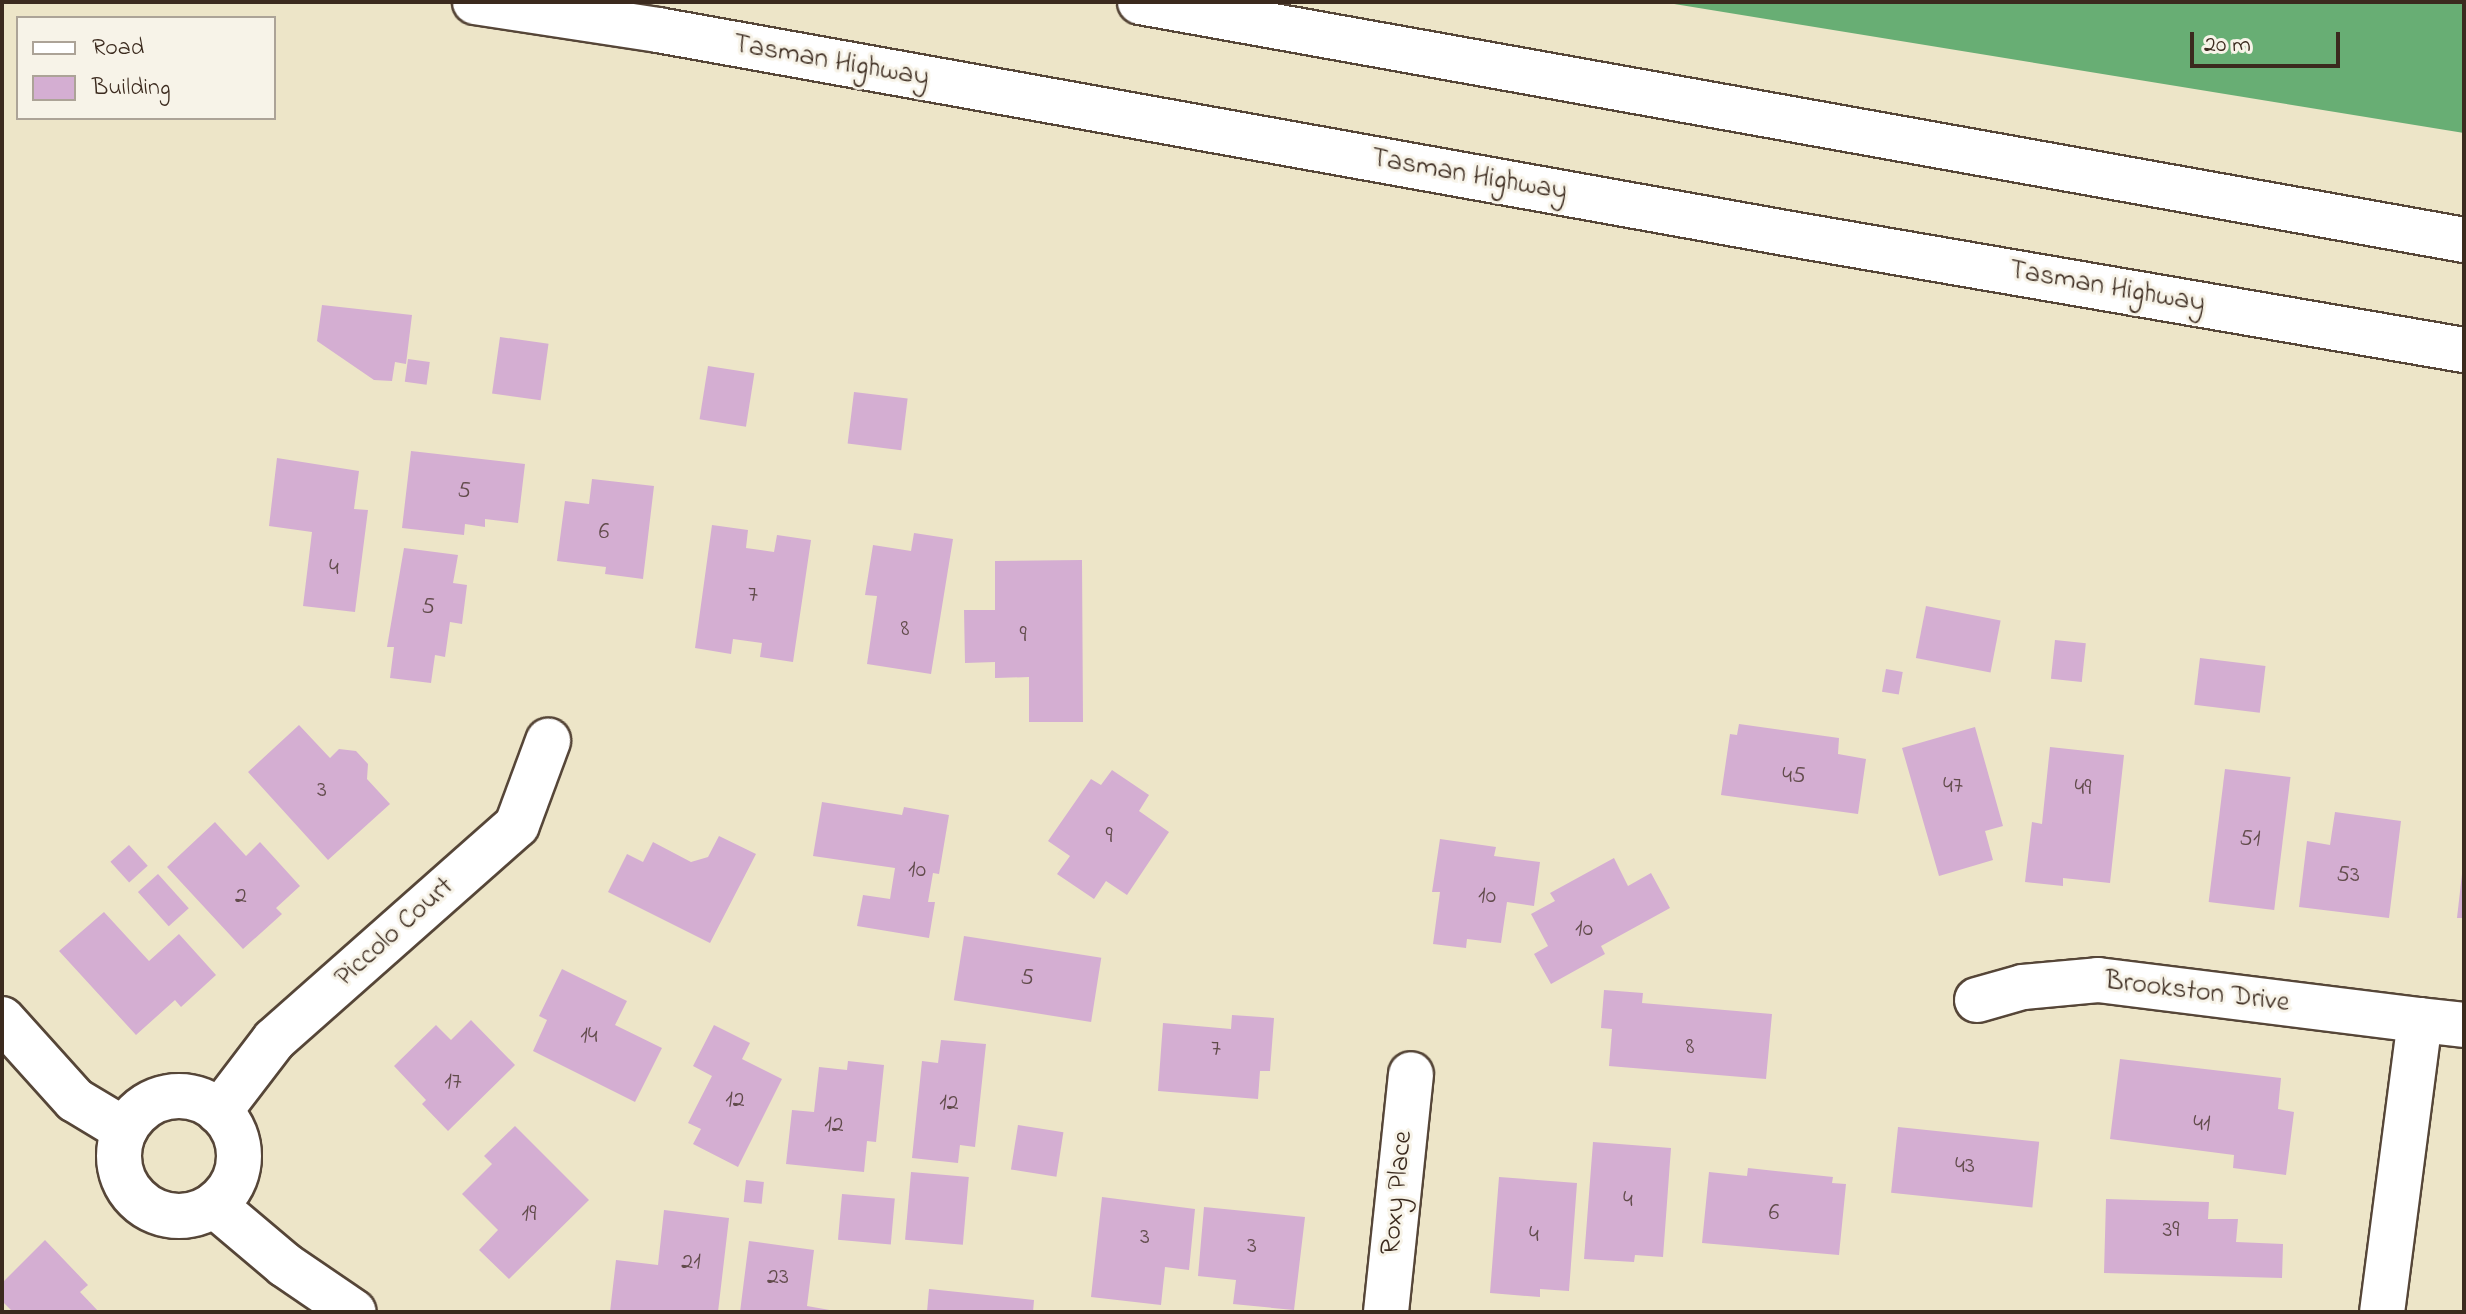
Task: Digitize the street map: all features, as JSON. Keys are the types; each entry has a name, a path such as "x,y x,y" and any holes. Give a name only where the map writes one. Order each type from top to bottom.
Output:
{"main road":[{"name":"Tasman Highway","path":"475,2 658,30 1800,235 2464,350"},
{"path":"1140,2 2464,240"},
{"name":"Piccolo Court","path":"219,1112 274,1040 517,825 548,741"},
{"name":"Brookston Drive","path":"1977,1000 2023,987 2098,980 2464,1025"},
{"path":"2,1019 75,1100 125,1130"},
{"path":"2382,1312 2420,1020"},
{"name":"Roxy Place","path":"1386,1312 1411,1074"},
{"path":"167,1097 195,1099 219,1112 231,1125 239,1159 231,1185 214,1205 196,1214 176,1216 157,1213 140,1202 127,1187 120,1168 119,1149 125,1130 135,1115 167,1097"},
{"path":"214,1205 285,1265 354,1312"}],"green space":[{"path":"1662,2 2464,2 2464,133"}],"building":[{"path":"322,305 412,315 406,364 395,362 392,381 374,380 317,341"},
{"path":"500,337 549,344 541,400 492,393"},
{"path":"408,359 430,362 427,385 405,382"},
{"path":"708,366 754,373 746,427 700,419"},
{"path":"854,392 908,399 901,450 848,444"},
{"path":"411,451 525,464 518,523 485,519 485,527 465,524 464,535 402,528"},
{"path":"277,458 359,471 354,509 368,510 355,612 303,606 312,532 269,526"},
{"path":"592,479 654,486 643,579 605,574 606,567 557,561 565,501 589,504"},
{"path":"712,525 748,530 746,548 774,552 777,535 811,540 793,662 760,657 762,643 733,639 731,654 695,648"},
{"path":"914,533 953,539 931,674 867,664 877,596 865,595 873,545 911,551"},
{"path":"404,548 458,555 453,583 467,585 462,624 450,622 445,657 435,655 431,683 390,678 394,647 387,647"},
{"path":"1082,560 1083,722 1029,722 1029,677 995,678 995,662 965,663 964,610 995,610 995,561"},
{"path":"1926,606 2001,621 1990,673 1916,658"},
{"path":"2055,640 2086,643 2082,682 2051,679"},
{"path":"2200,658 2266,666 2260,713 2194,705"},
{"path":"1886,669 1903,672 1899,695 1882,692"},
{"path":"1739,724 1839,738 1838,754 1866,759 1858,814 1721,795 1730,734 1737,735"},
{"path":"299,725 330,758 339,749 356,751 368,764 367,779 390,804 328,860 248,772"},
{"path":"1975,727 2003,826 1985,831 1993,860 1939,876 1902,748"},
{"path":"2050,747 2124,755 2110,883 2063,878 2063,886 2025,882 2032,822 2042,824"},
{"path":"2225,769 2291,777 2274,910 2209,902"},
{"path":"1112,770 1149,795 1139,811 1169,832 1127,895 1106,881 1094,899 1057,874 1070,856 1048,841 1091,779 1101,785"},
{"path":"822,802 902,815 904,807 949,815 939,874 933,873 928,902 935,902 929,938 857,926 863,895 890,899 895,868 813,856"},
{"path":"2335,812 2401,821 2389,918 2299,907 2307,841 2330,845"},
{"path":"215,822 246,856 260,842 300,886 276,908 282,914 243,949 167,867"},
{"path":"719,836 756,854 710,943 608,892 627,854 643,862 653,842 691,862 708,857"},
{"path":"1440,839 1496,847 1494,856 1540,862 1534,906 1507,902 1501,943 1467,939 1466,948 1433,944 1440,892 1432,892"},
{"path":"129,845 148,866 129,883 110,862"},
{"path":"1614,858 1628,886 1651,873 1670,908 1601,946 1605,954 1551,984 1534,954 1548,946 1531,914 1555,901 1550,893"},
{"path":"158,874 189,908 169,926 138,892"},
{"path":"2462,874 2464,918 2457,918"},
{"path":"104,912 149,961 179,934 216,975 181,1007 175,1000 136,1035 59,951"},
{"path":"964,936 1101,958 1091,1022 954,1000"},
{"path":"562,969 627,1001 615,1025 662,1048 635,1102 533,1051 547,1020 539,1016"},
{"path":"1604,990 1643,993 1642,1003 1772,1014 1766,1079 1609,1066 1612,1029 1601,1028"},
{"path":"1232,1015 1274,1018 1270,1071 1260,1071 1258,1099 1158,1091 1163,1023 1231,1029"},
{"path":"471,1020 515,1065 448,1131 422,1104 426,1100 394,1066 436,1025 451,1040"},
{"path":"714,1025 750,1043 742,1059 782,1079 738,1167 693,1144 701,1129 688,1123 712,1076 693,1066"},
{"path":"941,1040 986,1044 975,1147 960,1145 958,1163 912,1158 922,1061 938,1063"},
{"path":"2120,1059 2281,1078 2278,1109 2294,1112 2286,1175 2233,1168 2234,1155 2110,1139"},
{"path":"848,1061 884,1065 876,1142 867,1141 864,1172 786,1164 792,1110 814,1112 819,1067 847,1070"},
{"path":"1018,1125 1063,1132 1056,1177 1011,1169"},
{"path":"515,1126 589,1200 509,1279 479,1250 498,1230 462,1194 492,1164 484,1156"},
{"path":"1898,1127 2039,1142 2032,1207 1891,1193"},
{"path":"1593,1142 1671,1148 1663,1257 1635,1255 1634,1262 1584,1259"},
{"path":"1748,1168 1833,1177 1832,1183 1846,1184 1839,1255 1702,1243 1709,1172 1747,1176"},
{"path":"911,1172 969,1177 963,1245 905,1240"},
{"path":"1499,1177 1577,1183 1569,1291 1540,1289 1540,1297 1490,1293"},
{"path":"746,1180 764,1182 762,1204 744,1202"},
{"path":"842,1194 895,1199 891,1244 838,1240"},
{"path":"1102,1197 1195,1209 1189,1270 1165,1267 1161,1305 1091,1297"},
{"path":"2106,1199 2209,1202 2208,1219 2238,1219 2236,1242 2283,1244 2282,1278 2104,1273"},
{"path":"1204,1207 1305,1217 1294,1310 1233,1304 1236,1280 1198,1276"},
{"path":"664,1210 729,1218 718,1312 610,1312 616,1260 658,1265"},
{"path":"45,1240 88,1285 80,1292 99,1312 13,1312 2,1301 2,1283"},
{"path":"749,1241 814,1250 807,1306 841,1312 740,1312"},
{"path":"929,1289 1034,1300 1033,1312 927,1312"}]}
